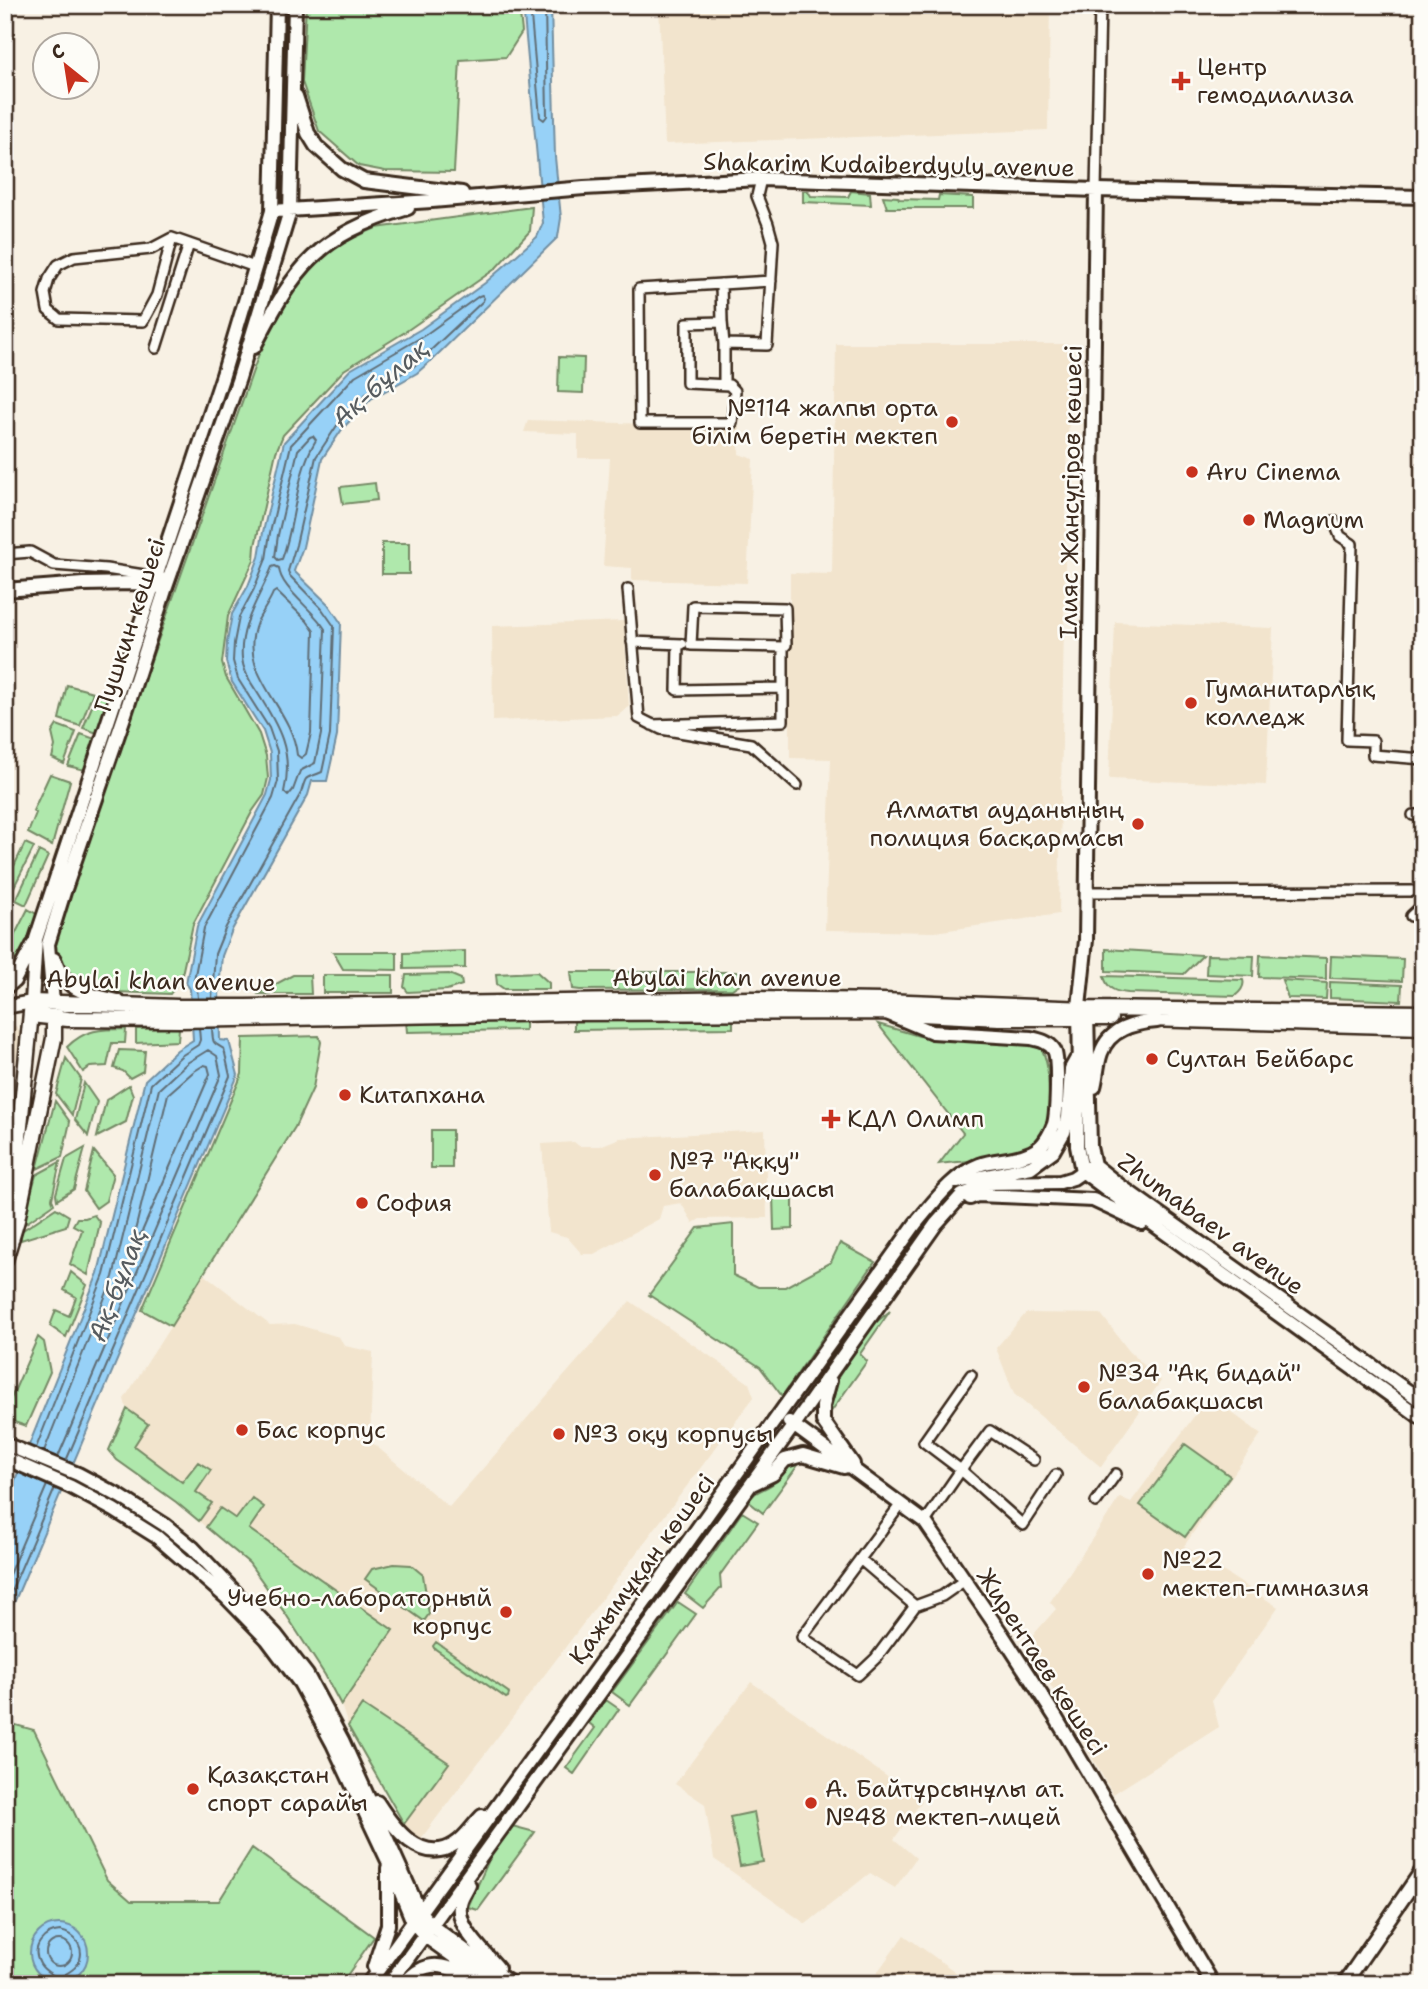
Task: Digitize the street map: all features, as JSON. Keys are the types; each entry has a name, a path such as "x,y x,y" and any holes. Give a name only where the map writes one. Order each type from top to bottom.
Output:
{"main road":[{"name":"Пушкин көшесі","path":"5,1214 15,1178 31,1009 42,941 161,582 272,211 277,5"},
{"name":"Пушкин көшесі","path":"161,582 239,377 290,211 295,5"},
{"path":"293,85 308,133 328,159 342,169 364,181 484,196"},
{"name":"Shakarim Kudaiberdyuly avenue","path":"272,211 761,178 1096,190 1423,197"},
{"name":"Ілияс Жансүгіров көшесі","path":"1083,1013 1096,190"},
{"path":"239,377 288,285 310,258 328,243 356,228 432,201"},
{"path":"5,590 83,583 161,582"},
{"name":"Пушкин көшесі","path":"5,1260 17,1220 54,1038 54,1011 42,941"},
{"path":"5,988 14,981 42,941 67,984 84,993 136,1005"},
{"name":"Abylai khan avenue","path":"245,1013 759,999 883,1001 1182,1020 1423,1027"},
{"name":"Abylai khan avenue","path":"31,1009 54,1011 136,1005 178,1013"},
{"path":"5,1008 31,1009"},
{"path":"54,1011 245,1013"},
{"name":"Abylai khan avenue","path":"245,1013 882,1012 999,1018 1083,1013 1423,1013"},
{"name":"Қажымұқан көшесі","path":"368,1983 914,1225 953,1182 974,1168 1033,1152 1042,1145 1054,1123 1057,1060 1054,1049 1044,1041 932,1032 882,1012"},
{"path":"953,1182 1060,1182 1073,1178 1088,1168 1077,1146 1083,1013"},
{"name":"Zhumabaev avenue","path":"1083,1013 1089,1108 1088,1168"},
{"path":"1089,1108 1100,1055 1113,1035 1133,1025 1182,1020"},
{"path":"953,1182 1031,1167 1053,1151 1064,1132 1068,1118 1071,1069 1079,1056"},
{"path":"26,1065 36,1059 42,1061 47,1069"},
{"name":"Zhumabaev avenue","path":"1088,1168 1153,1224 1423,1419"},
{"name":"Zhumabaev avenue","path":"1088,1168 1119,1185 1423,1402"},
{"path":"950,1206 962,1195 993,1183"},
{"path":"950,1206 977,1195 1093,1200 1142,1223 1153,1224"},
{"name":"Қажымұқан көшесі","path":"389,1984 950,1206"},
{"path":"834,1370 822,1406 823,1421 858,1473"},
{"name":"Жирентаев көшесі","path":"779,1414 925,1522 1056,1718 1213,1984"},
{"path":"5,1444 78,1474 165,1525 193,1548 276,1635 307,1675 342,1740 416,1917"},
{"path":"751,1485 773,1474 785,1460 803,1455 858,1473"},
{"path":"5,1458 71,1487 157,1537 227,1598 267,1639 295,1675 333,1744 416,1917 492,1984"},
{"path":"356,1772 391,1824 415,1846 438,1852 455,1844 516,1781"},
{"path":"490,1845 461,1902 460,1911 466,1931 512,1984"},
{"path":"368,1983 388,1925 388,1861"},
{"path":"1344,1984 1423,1869"},
{"path":"429,1931 512,1984"},
{"path":"403,1984 427,1966 444,1966 482,1984"}],"street":[{"name":"Ілияс Жансүгіров көшесі","path":"1096,190 1100,5"},
{"path":"724,344 767,345 773,242 757,196 761,178"},
{"path":"172,238 157,295 143,321 59,319 48,310 45,293 49,279 58,265 74,257 151,249 172,238 255,267"},
{"path":"156,348 189,244"},
{"path":"722,322 687,323 687,383 729,385 735,391 732,423 640,423 639,289 771,281"},
{"path":"721,284 724,384"},
{"path":"1334,522 1340,536 1352,544 1347,740 1373,741 1373,755 1423,759"},
{"path":"5,554 30,552 54,565 106,569 161,582"},
{"path":"628,590 639,718 661,729 751,744 797,785"},
{"path":"652,725 783,721 785,608 693,606 691,645"},
{"path":"632,642 783,647"},
{"path":"678,644 677,690 783,688"},
{"path":"1086,892 1412,891"},
{"path":"1411,916 1423,905"},
{"path":"971,1375 924,1442 961,1470 1023,1525 1056,1475"},
{"path":"925,1522 990,1431 1034,1460"},
{"path":"1096,1502 1116,1474"},
{"path":"901,1504 802,1637 858,1675 876,1658 915,1606 942,1596 965,1580"},
{"path":"860,1559 915,1606"}],"shaded area":[{"path":"659,5 1050,5 1048,130 665,144"},
{"path":"836,344 1071,344 1059,914 935,932 825,930 831,759 790,758 790,573 832,574"},
{"path":"528,420 740,427 739,454 753,459 747,583 632,580 632,568 603,566 610,458 578,458 578,434 524,432"},
{"path":"624,621 629,707 617,716 493,721 492,626"},
{"name":"Гуманитарлық колледж","path":"1115,622 1273,628 1266,785 1109,779"},
{"path":"16,1026 21,1034 5,1127 5,1027"},
{"name":"№7 \"Аққу\" балабақшасы","path":"765,1130 767,1218 700,1219 693,1223 681,1203 663,1206 659,1219 594,1254 582,1254 567,1237 549,1232 542,1144 574,1142 579,1146 600,1146 620,1138"},
{"path":"204,1274 270,1325 295,1324 339,1337 345,1346 373,1352 370,1441 449,1507 630,1301 749,1383 754,1397 420,1840 404,1824 348,1726 341,1705 325,1675 249,1563 176,1502 117,1460 109,1450 127,1410 124,1399"},
{"name":"№34 \"Ақ бидай\" балабақшасы","path":"1026,1313 1101,1314 1129,1351 1161,1381 1101,1467 1014,1394 996,1348"},
{"name":"№22 мектеп-гимназия","path":"1209,1396 1261,1434 1184,1546 1278,1607 1212,1700 1219,1727 1113,1794 1026,1643 1056,1609 1050,1602 1120,1497 1131,1502"},
{"name":"А. Байтұрсынұлы ат. №48 мектеп-лицей","path":"751,1682 922,1801 894,1839 916,1858 895,1888 870,1873 806,1924 714,1859 705,1804 675,1784"},
{"path":"904,1935 972,1984 869,1984"}],"green space":[{"path":"306,5 519,5 522,32 506,57 460,60 454,172 385,171 359,166 319,131 302,82"},
{"path":"803,191 808,191 811,196 848,197 851,191 870,193 871,205 803,202"},
{"path":"939,195 973,197 973,208 887,208 883,196 938,200"},
{"path":"532,207 530,231 495,269 405,332 344,370 283,435 276,452 254,560 228,616 222,663 226,677 259,734 266,756 268,778 264,795 252,812 193,924 181,979 170,994 86,991 62,972 51,944 261,348 277,319 314,264 339,246 376,228"},
{"path":"559,357 584,358 583,393 558,392"},
{"path":"375,483 377,500 343,504 340,487"},
{"path":"382,543 409,543 409,574 382,574"},
{"path":"67,685 93,692 80,726 59,719"},
{"path":"97,694 108,698 97,733 83,728"},
{"path":"57,725 76,732 64,764 52,758 55,746 52,733"},
{"path":"81,734 95,739 85,770 68,766"},
{"path":"50,774 70,781 52,846 28,833 36,813 33,811"},
{"path":"25,843 34,847 9,897 5,895 5,885"},
{"path":"39,851 48,856 26,905 16,900"},
{"path":"28,909 38,915 21,963 5,954"},
{"path":"1106,949 1203,955 1184,974 1106,971"},
{"path":"465,951 465,968 404,969 404,953"},
{"path":"333,952 397,952 397,970 343,969"},
{"path":"1207,955 1254,956 1253,976 1206,974"},
{"path":"1260,955 1326,958 1326,979 1259,977"},
{"path":"1331,956 1403,959 1402,981 1330,978"},
{"path":"537,972 549,983 549,989 504,989 497,984 496,974"},
{"path":"571,972 746,972 744,981 732,989 580,990 573,989"},
{"path":"449,974 461,979 462,985 447,990 408,992 404,987 406,975"},
{"path":"293,975 310,975 311,994 257,994"},
{"path":"323,975 393,975 393,993 323,993"},
{"path":"1104,976 1243,982 1242,989 1235,996 1128,993 1112,989"},
{"path":"1282,980 1327,983 1326,999 1288,998"},
{"path":"1330,982 1402,985 1401,1001 1330,998"},
{"path":"549,1015 549,1021 525,1022 525,1030 407,1032 406,1021"},
{"path":"574,1016 733,1019 733,1028 574,1030"},
{"path":"878,1024 919,1036 1040,1046 1047,1063 1050,1107 1049,1121 1043,1134 1033,1144 1003,1156 939,1164 963,1133"},
{"path":"179,1028 178,1041 136,1043 136,1029"},
{"path":"126,1029 125,1043 112,1043 107,1066 90,1067 83,1072 67,1047 87,1033"},
{"path":"319,1036 321,1042 313,1088 295,1127 171,1326 142,1310 242,1074 243,1038"},
{"path":"119,1050 145,1051 143,1071 130,1078 123,1071 114,1068"},
{"path":"66,1058 81,1079 72,1115 56,1094"},
{"path":"84,1083 97,1102 88,1136 75,1120"},
{"path":"129,1085 133,1095 126,1122 97,1137 106,1100"},
{"path":"55,1101 70,1122 62,1157 37,1169"},
{"path":"431,1130 452,1130 452,1168 431,1168"},
{"path":"85,1148 74,1189 57,1200 56,1194 66,1159"},
{"path":"94,1151 113,1174 106,1201 96,1208 84,1191"},
{"path":"60,1162 52,1199 54,1204 22,1226 36,1175"},
{"path":"773,1194 793,1194 793,1229 774,1230"},
{"path":"56,1208 69,1216 66,1226 21,1240 20,1232"},
{"path":"94,1215 100,1223 88,1275 70,1264 82,1230 73,1225 77,1218"},
{"path":"733,1224 733,1275 758,1287 785,1287 831,1262 840,1243 875,1262 782,1396 760,1367 649,1295 698,1228"},
{"path":"71,1272 87,1285 66,1337 50,1326 56,1310 69,1316 76,1297 64,1290"},
{"path":"890,1311 860,1354 867,1361 828,1416 832,1387 869,1328"},
{"path":"38,1337 44,1342 50,1372 26,1426 5,1419 5,1412"},
{"path":"127,1409 148,1424 134,1446 182,1482 198,1462 211,1470 196,1492 212,1503 199,1521 117,1460 109,1450"},
{"path":"1185,1444 1230,1476 1185,1537 1140,1505"},
{"path":"801,1461 763,1513 748,1501 775,1482 791,1465"},
{"path":"252,1498 264,1507 249,1529 393,1630 341,1705 287,1616 249,1563 206,1527 220,1508 236,1519"},
{"path":"742,1512 758,1522 720,1575 721,1588 703,1608 685,1594"},
{"path":"394,1564 411,1565 423,1575 429,1614 424,1621 365,1579 372,1569"},
{"path":"678,1602 696,1614 630,1705 612,1692"},
{"path":"436,1642 508,1692 508,1697 434,1648"},
{"path":"606,1700 619,1709 574,1774 566,1768 595,1728 589,1723"},
{"path":"362,1705 449,1763 404,1824 348,1726"},
{"path":"5,1722 34,1730 107,1880 131,1901 219,1901 252,1848 374,1937 341,1984 5,1984"},
{"path":"754,1812 763,1862 740,1866 730,1817"},
{"path":"512,1826 535,1832 478,1910 468,1907 491,1855"}],"water":[{"name":"Ақ-бұлақ","path":"523,5 551,5 555,157 561,218 558,237 417,373 371,399 343,428 322,459 303,547 294,571 328,604 341,623 337,736 327,781 312,781 308,795 232,930 222,956 219,988 220,1040 229,1041 238,1075 5,1624 5,1505 98,1273 145,1080 177,1050 193,1040 190,989 186,983 197,926 267,795 271,780 270,753 263,731 232,682 226,662 232,614 248,586 259,557 284,442 350,370 421,329 485,283 537,237 543,223"},
{"path":"53,1924 65,1924 80,1932 88,1947 88,1959 80,1974 65,1982 53,1982 38,1974 30,1959 30,1947 38,1932"}],"place":[{"name":"Центр гемодиализа","path":"1181,81"},
{"name":"№114 жалпы орта білім беретін мектеп","path":"952,422"},
{"name":"Aru Cinema","path":"1192,472"},
{"name":"Magnum","path":"1249,520"},
{"name":"Гуманитарлық колледж","path":"1191,703"},
{"name":"Алматы ауданының полиция басқармасы","path":"1138,824"},
{"name":"Султан Бейбарс","path":"1152,1059"},
{"name":"Китапхана","path":"345,1095"},
{"name":"КДЛ Олимп","path":"831,1119"},
{"name":"№7 \"Аққу\" балабақшасы","path":"655,1175"},
{"name":"София","path":"362,1203"},
{"name":"№34 \"Ақ бидай\" балабақшасы","path":"1084,1387"},
{"name":"Бас корпус","path":"242,1430"},
{"name":"№3 оқу корпусы","path":"559,1434"},
{"name":"№22 мектеп-гимназия","path":"1148,1574"},
{"name":"Учебно-лабораторный корпус","path":"506,1612"},
{"name":"Қазақстан спорт сарайы","path":"193,1789"},
{"name":"А. Байтұрсынұлы ат. №48 мектеп-лицей","path":"811,1803"}]}
